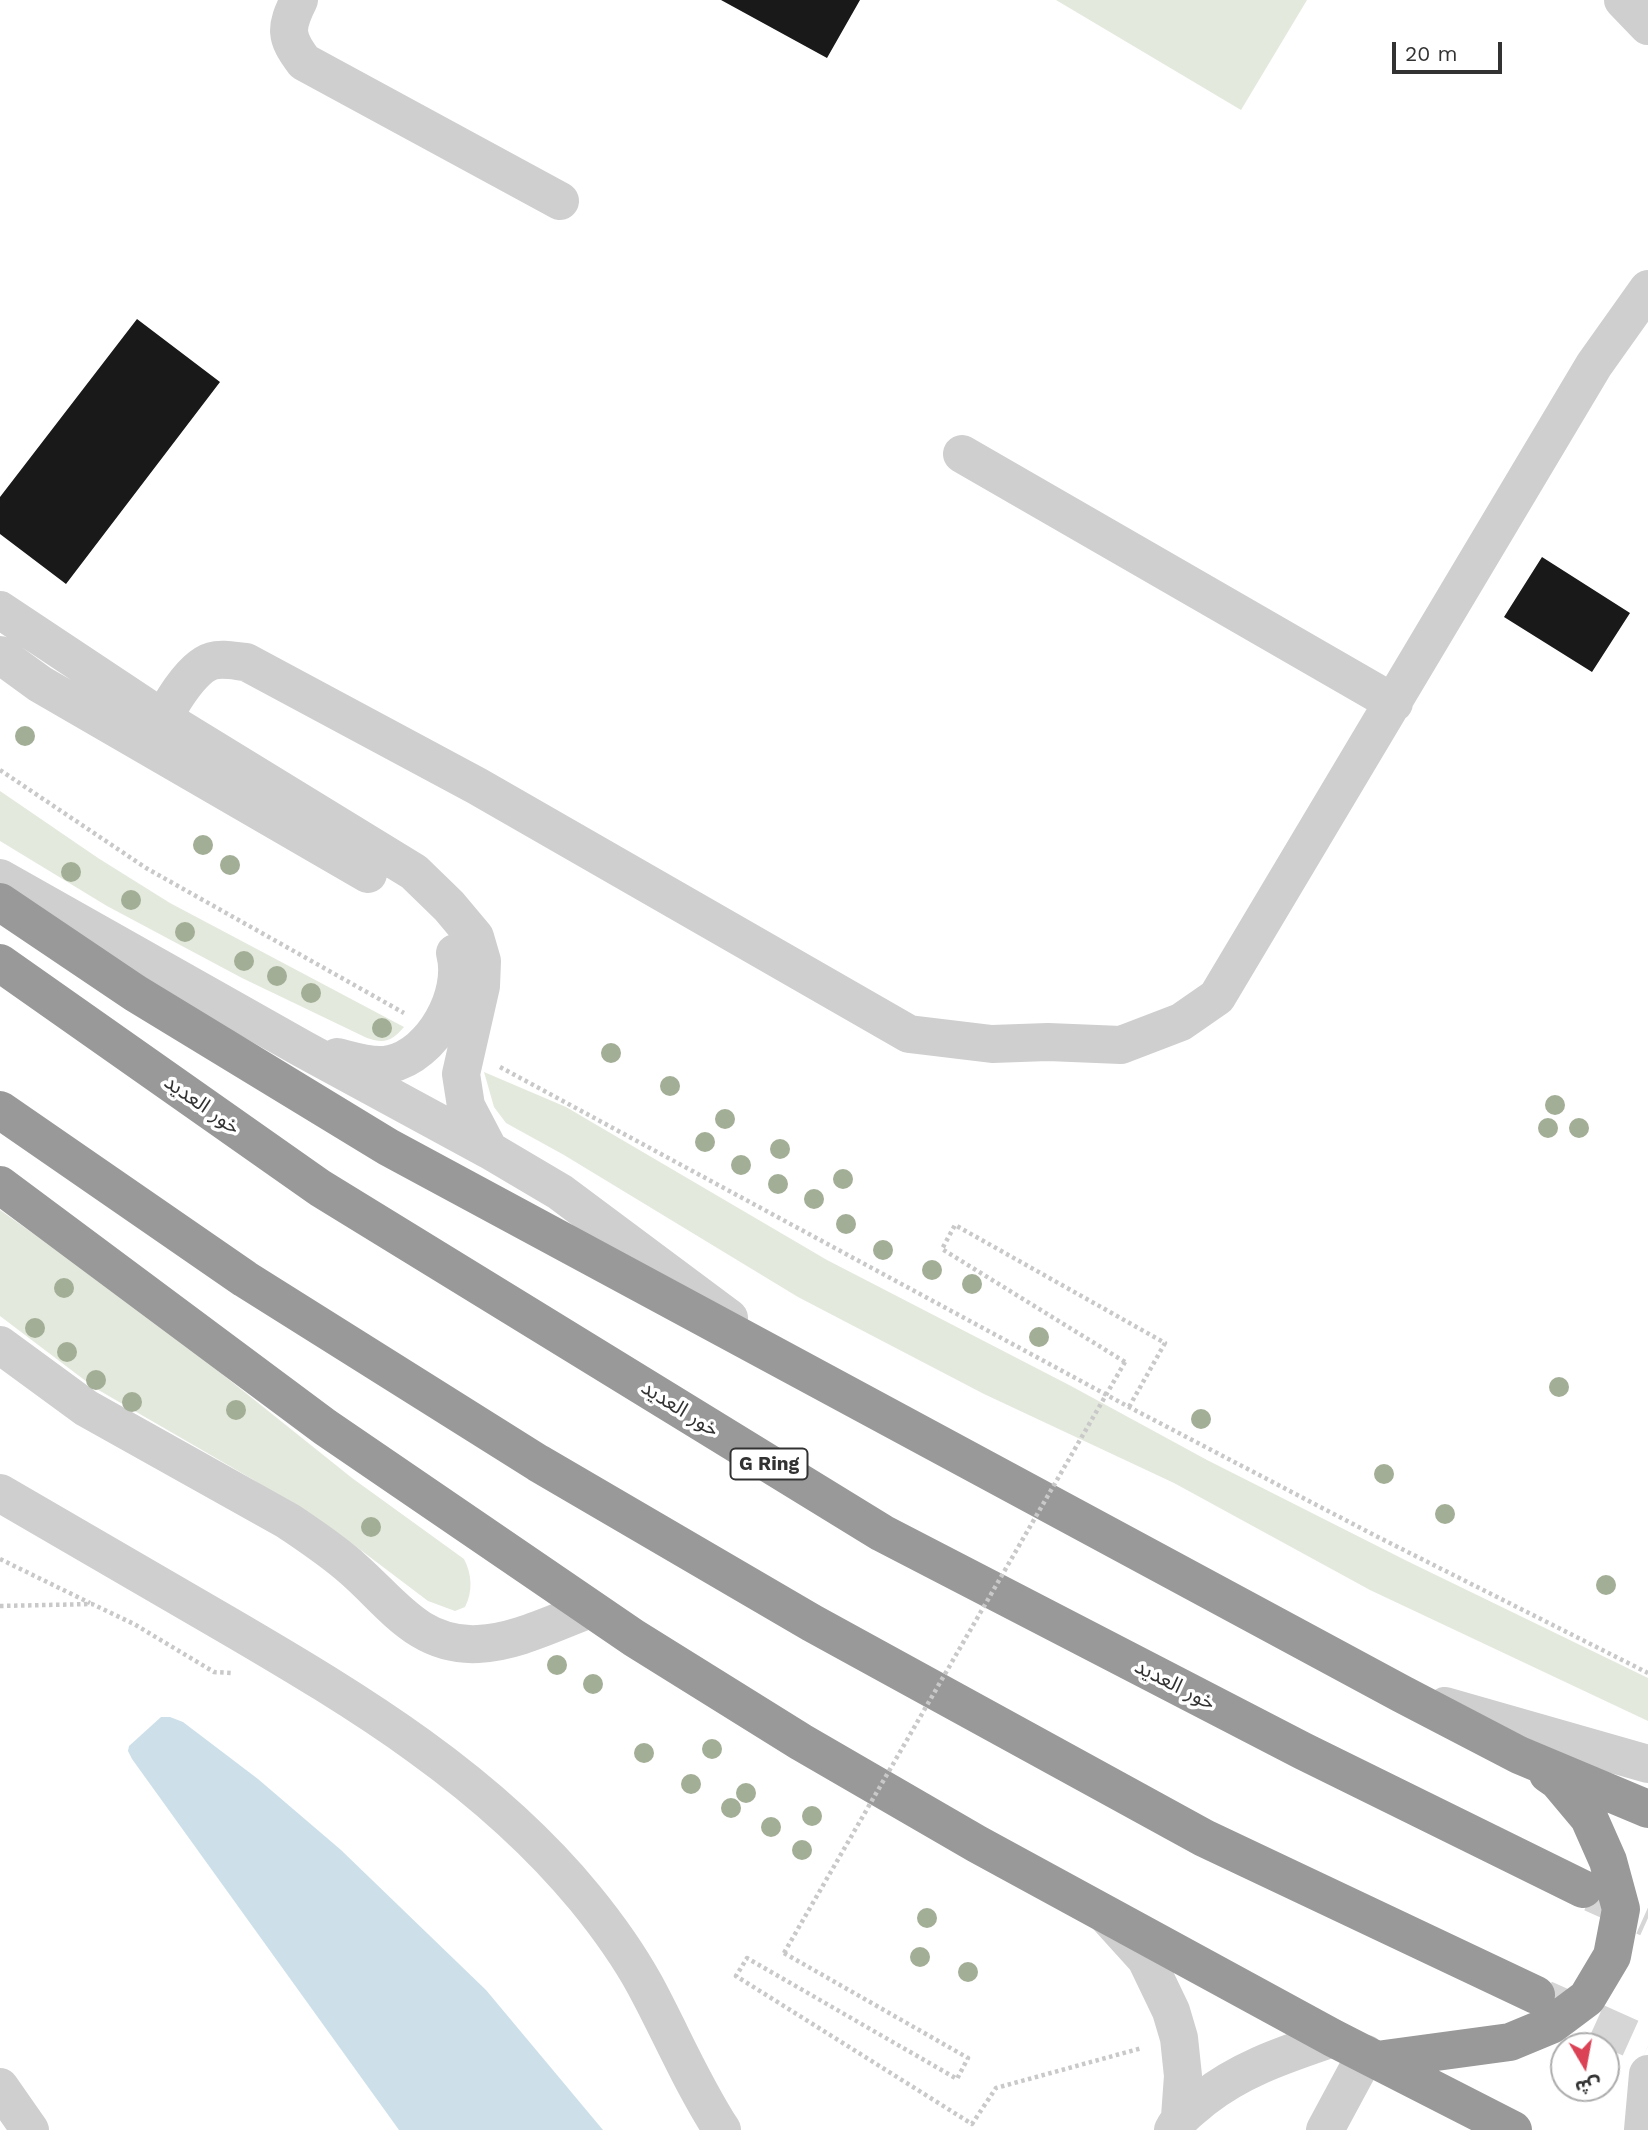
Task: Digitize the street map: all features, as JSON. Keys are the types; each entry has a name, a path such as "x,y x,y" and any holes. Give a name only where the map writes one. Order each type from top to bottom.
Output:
{"highway":[{"path":"0,902 135,993 388,1147 1402,1694 1519,1755 1648,1810"},
{"name":"خور العديد","path":"0,963 320,1188 881,1533 1290,1744 1583,1889"},
{"path":"0,1110 245,1279 538,1463 812,1623 1204,1838 1536,1995"},
{"path":"0,1185 325,1427 591,1609 802,1742 977,1844 1108,1916 1513,2130"},
{"path":"1359,2051 1510,2042 1551,2025 1587,1998 1612,1956 1621,1909 1608,1861 1589,1818 1558,1781 1519,1755"}],"street":[{"path":"299,0 289,20 291,44 304,62 559,201"},
{"path":"1623,0 1648,26"},
{"path":"156,732 198,669 212,661 246,662 477,786 909,1034 992,1044 1048,1042 1121,1045 1181,1022 1217,997 1594,365 1648,289"},
{"path":"962,454 1394,703"},
{"path":"0,610 156,732 399,892 445,936 458,962 452,1040 466,1106 489,1150"},
{"path":"0,655 40,684 156,732"},
{"path":"0,878 560,1192 784,1359"},
{"path":"303,1049 362,1063 389,1065 420,1050 452,1040"},
{"path":"0,1345 86,1408 309,1535 352,1568 398,1615 429,1634 458,1643 477,1644 515,1637 591,1609"},
{"path":"0,1493 334,1688 449,1767 496,1806 548,1856 585,1898 622,1947 722,2130"},
{"path":"1402,1694 1648,1764"},
{"path":"1108,1916 1146,1959 1171,2011 1179,2038 1183,2076 1176,2124"},
{"path":"1176,2124 1220,2086 1243,2072 1359,2051"},
{"path":"1325,2130 1359,2051"},
{"path":"1643,2130 1648,2074"},
{"path":"0,2087 30,2130"},
{"path":"1460,2103 1493,2130"}],"path":[{"path":"0,770 146,868 452,1040 1129,1407 1374,1535 1648,1673"},
{"path":"1129,1407 1165,1343 955,1225 942,1249 1125,1362 784,1954 968,2058 957,2079 747,1958 736,1976 972,2124 996,2088 1179,2038"},
{"path":"0,1559 134,1624 214,1672 234,1674"},
{"path":"0,1606 92,1604"}],"shaded area":[{"path":"1056,0 1307,0 1241,110"},
{"path":"0,791 170,903 404,1027 388,1040 367,1038 242,978 107,906 0,841"},
{"path":"484,1072 566,1107 827,1260 1071,1386 1207,1460 1648,1678 1648,1721 1370,1590 1174,1483 984,1394 798,1297 564,1155 506,1123 494,1107"},
{"path":"0,1210 152,1318 352,1478 464,1559 470,1583 465,1607 455,1611 428,1601 354,1545 252,1479 95,1388 0,1316"}],"water":[{"path":"161,1717 183,1722 258,1779 341,1850 486,1990 603,2130 399,2130 132,1759 129,1746"}],"building":[{"path":"721,0 860,0 827,58"},
{"path":"137,319 220,382 66,584 0,534 0,497"},
{"path":"1542,557 1630,613 1592,672 1504,617"}],"tunnel":[{"path":"1592,1893 1648,1918"},
{"path":"1544,1999 1648,2046"}]}
